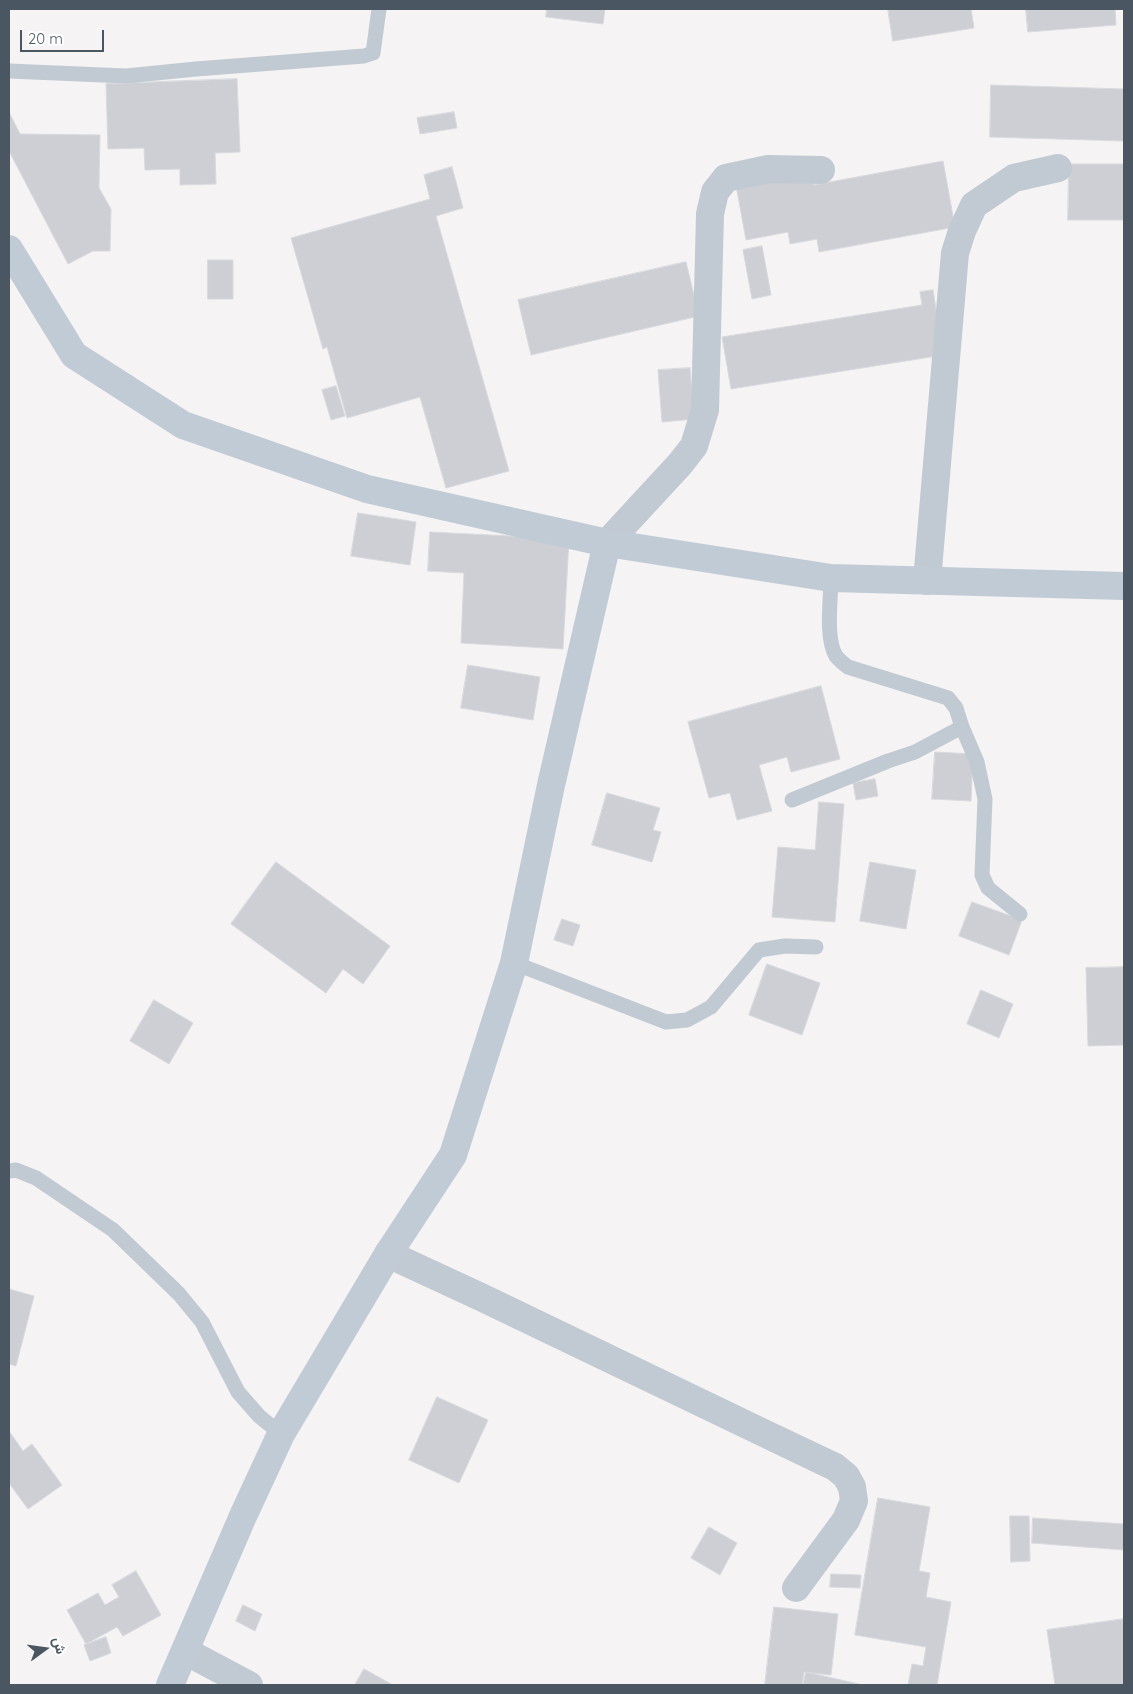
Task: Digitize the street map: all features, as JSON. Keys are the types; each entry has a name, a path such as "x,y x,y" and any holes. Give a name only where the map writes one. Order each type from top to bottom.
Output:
{"street":[{"path":"927,581 955,253 962,231 974,205 1014,178 1058,168"},
{"path":"170,1685 243,1516 281,1434 388,1254 453,1155 514,963 607,543 680,464 694,446 705,410 710,214 715,192 726,178 768,169 821,170"},
{"path":"9,249 74,355 183,424 367,489 607,543 831,578 1124,586"},
{"path":"388,1254 835,1467 846,1476 852,1487 854,1501 846,1520 796,1588"},
{"path":"185,1651 249,1685"}],"lane":[{"path":"9,71 126,76 364,56 373,53 379,9"},
{"path":"831,578 830,631 837,658 848,667 948,698 956,708 977,762 985,799 982,875 988,888 1020,914"},
{"path":"792,800 914,752 962,727"},
{"path":"514,963 666,1022 687,1020 712,1007 759,950 784,946 816,947"},
{"path":"9,1171 16,1170 36,1178 113,1230 179,1294 202,1322 238,1392 259,1416 281,1434"}],"building":[{"path":"547,9 605,9 603,24 546,17"},
{"path":"888,9 971,9 974,28 893,41"},
{"path":"1026,9 1115,9 1116,25 1028,32"},
{"path":"237,79 240,152 215,153 216,184 180,185 180,169 145,170 144,148 108,149 106,84"},
{"path":"991,85 1124,89 1124,141 990,137"},
{"path":"9,112 20,134 100,135 99,188 111,209 110,251 93,251 68,264 9,151"},
{"path":"454,112 457,128 420,134 417,118"},
{"path":"809,160 814,185 943,161 955,227 819,252 817,239 790,244 788,232 746,240 734,174"},
{"path":"1069,164 1124,164 1124,220 1068,220"},
{"path":"452,167 463,208 436,216 509,471 446,488 420,397 347,418 327,347 323,349 291,238 430,199 424,175"},
{"path":"762,246 771,295 752,299 743,250"},
{"path":"208,260 233,260 233,299 208,299"},
{"path":"686,262 699,316 531,355 518,300"},
{"path":"933,290 943,355 731,389 722,337 922,305 920,292"},
{"path":"690,368 694,419 662,422 658,370"},
{"path":"336,386 345,416 331,420 322,390"},
{"path":"358,513 416,522 410,565 351,556"},
{"path":"430,532 569,539 563,649 461,643 464,573 428,571"},
{"path":"468,665 540,677 533,720 461,708"},
{"path":"821,686 840,759 791,772 787,757 759,765 772,811 737,820 730,793 709,798 688,722"},
{"path":"935,752 973,754 971,801 932,799"},
{"path":"875,779 878,796 856,800 853,783"},
{"path":"607,793 660,808 653,830 661,832 652,862 592,845"},
{"path":"819,802 844,804 835,922 772,917 778,847 815,850"},
{"path":"276,862 390,946 363,984 343,969 326,993 231,924"},
{"path":"870,862 916,870 906,929 860,921"},
{"path":"972,902 1022,920 1009,955 959,936"},
{"path":"562,919 580,925 573,946 554,940"},
{"path":"767,964 820,983 802,1035 749,1015"},
{"path":"1124,967 1124,1045 1088,1046 1086,968"},
{"path":"981,990 1013,1004 999,1038 967,1024"},
{"path":"154,1000 193,1023 169,1064 130,1041"},
{"path":"9,1289 34,1296 16,1366 9,1364"},
{"path":"437,1397 488,1420 459,1483 409,1460"},
{"path":"9,1431 23,1451 32,1444 62,1485 28,1509 9,1483"},
{"path":"878,1498 930,1507 919,1571 930,1573 926,1597 951,1602 937,1685 908,1685 912,1664 923,1666 926,1647 855,1635"},
{"path":"1010,1516 1029,1516 1030,1561 1011,1562"},
{"path":"1033,1518 1124,1524 1124,1550 1032,1543"},
{"path":"709,1527 737,1543 720,1575 691,1558"},
{"path":"136,1571 161,1615 123,1636 117,1627 86,1644 67,1610 98,1593 105,1605 119,1597 112,1585"},
{"path":"831,1574 861,1575 860,1588 830,1587"},
{"path":"243,1605 262,1614 255,1631 236,1621"},
{"path":"774,1607 838,1614 831,1675 804,1672 802,1685 765,1685"},
{"path":"1124,1619 1124,1685 1055,1685 1047,1630"},
{"path":"106,1637 111,1653 90,1661 84,1645"},
{"path":"364,1669 393,1685 355,1685"},
{"path":"806,1672 863,1685 803,1685"}]}
